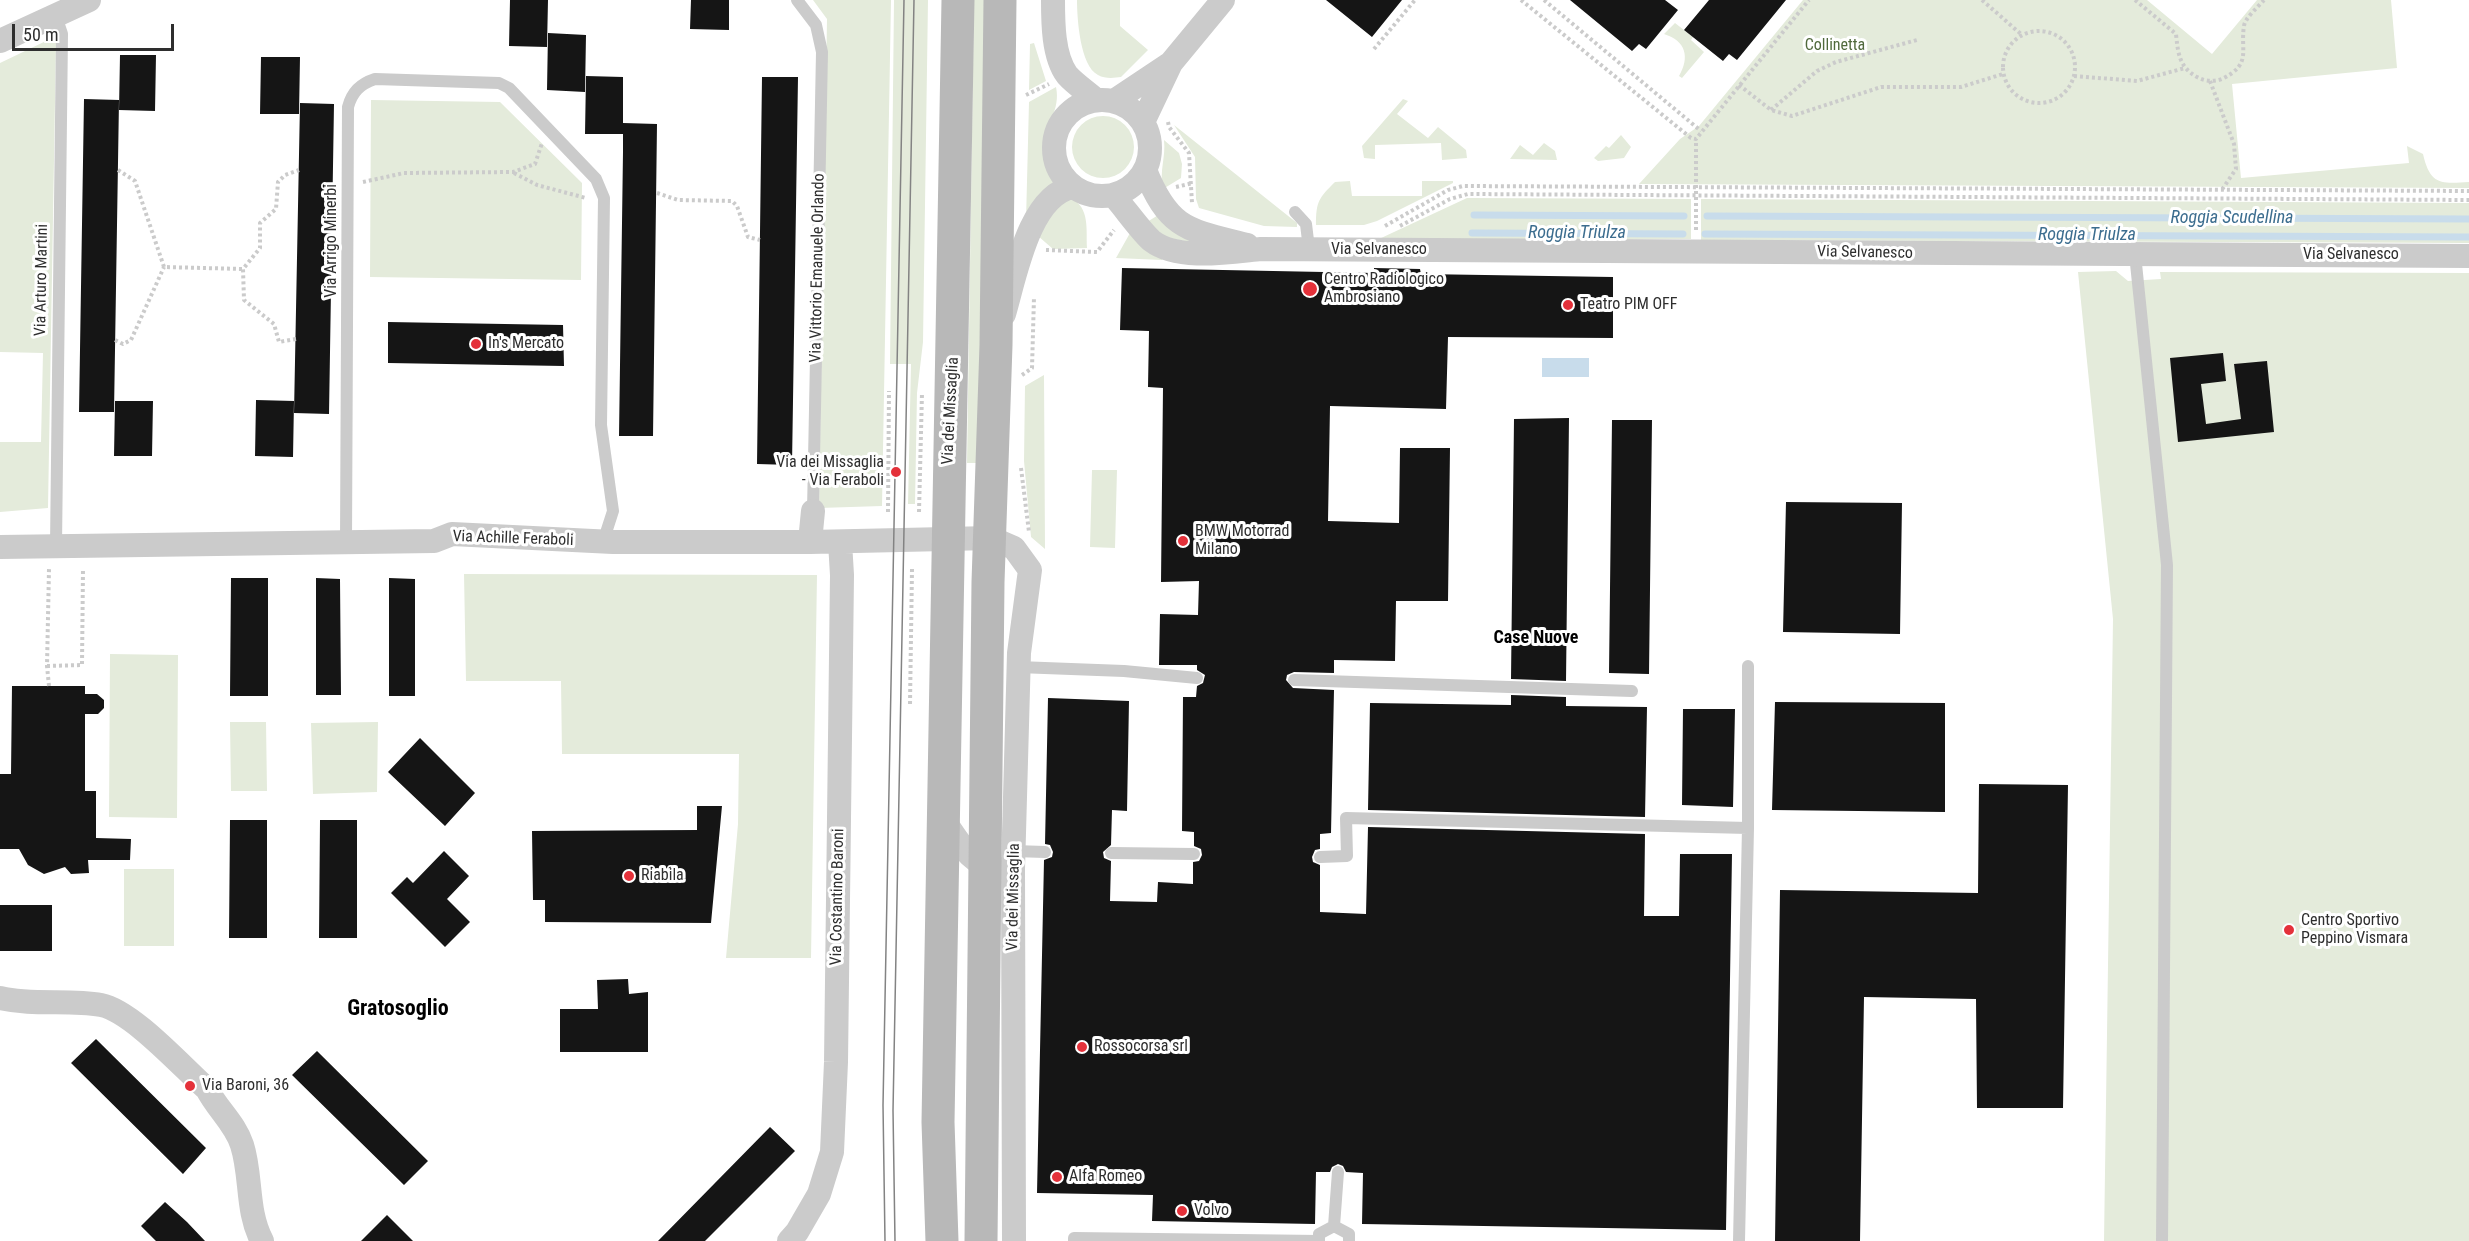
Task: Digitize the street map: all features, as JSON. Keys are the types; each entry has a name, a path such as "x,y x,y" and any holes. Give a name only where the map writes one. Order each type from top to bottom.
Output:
{"main road":[{"name":"Via dei Missaglia","path":"942,1241 938,1122 958,0"},
{"name":"Via dei Missaglia","path":"981,1241 1004,862 991,538 1000,0"}],"street":[{"path":"0,41 89,0"},
{"path":"1053,0 1053,24 1061,60 1060,79 1065,117"},
{"path":"1143,122 1171,63 1223,0"},
{"path":"1060,79 1105,101 1130,109 1143,122 1150,144 1145,170 1134,184 1113,195 1089,195 1073,187 1058,168 1054,151 1056,133 1065,117 1079,106 1105,101 1171,63"},
{"name":"Via Selvanesco","path":"1145,170 1157,200 1174,220 1202,234 1261,249"},
{"path":"996,345 1029,233 1053,196 1062,189 1073,187"},
{"name":"Via Selvanesco","path":"1113,195 1152,241 1174,250 1215,254 1261,249 1309,249 2469,256"},
{"name":"Via Vittorio Emanuele Orlando","path":"810,542 813,511"},
{"name":"Via Achille Feraboli","path":"0,548 434,541 452,534 603,542 840,542 991,538"},
{"name":"Via dei Missaglia","path":"991,538 1014,548 1030,570 1020,631 1004,862 1014,1241"},
{"name":"Via Costantino Baroni","path":"789,1241 797,1232 819,1194 832,1152 837,967 842,575 840,542"},
{"name":"Via dei Missaglia","path":"945,822 966,852 1004,862"},
{"path":"0,998 56,1004 99,1004 118,1011 207,1089 213,1101 230,1120 242,1144 254,1222 262,1241"}],"lane":[{"name":"Via Vittorio Emanuele Orlando","path":"797,0 816,25 822,52 813,511"},
{"name":"Via Arturo Martini","path":"56,16 62,34 56,546"},
{"name":"Via Arrigo Minerbi","path":"346,542 348,107 352,95 365,82 375,79 499,83 509,88 554,135"},
{"path":"554,135 596,178 604,198 601,425 613,511 603,542"},
{"path":"1295,212 1306,224 1309,249"},
{"path":"2135,254 2167,565 2162,1241"},
{"path":"1739,1241 1748,828 1748,666"},
{"path":"1018,668 1124,671 1197,678"},
{"path":"1294,681 1632,691"},
{"path":"1320,857 1347,856 1346,818 1748,828"},
{"path":"1004,862 1044,852"},
{"path":"1111,853 1194,854"},
{"path":"1334,1226 1338,1172"},
{"path":"1074,1241 1074,1238 1319,1241 1319,1234 1334,1226"},
{"path":"1334,1226 1349,1234 1349,1241"}],"path":[{"path":"1374,49 1415,0"},
{"path":"1521,0 1691,138 1696,139"},
{"path":"1544,0 1701,131"},
{"path":"1696,231 1696,139 1809,0"},
{"path":"1982,0 2022,35"},
{"path":"2135,0 2176,34 2181,63 2204,81 2219,80 2236,72 2243,60 2244,24 2264,0"},
{"path":"2044,32 2064,42 2075,64 2068,88 2060,97 2036,104 2014,94 2003,74 2006,52 2022,35 2044,32"},
{"path":"1771,110 1817,71 1836,62 1917,40"},
{"path":"2073,76 2137,81 2185,68"},
{"path":"1738,86 1771,110 1792,116 1881,87 1961,87 2003,74"},
{"path":"1017,95 1027,95 1060,79"},
{"path":"2211,81 2234,144 2236,169 2221,191"},
{"path":"1168,114 1169,127 1185,148 1191,162 1194,209"},
{"path":"348,186 393,174 513,172 535,164 542,143 554,135"},
{"path":"115,340 123,344 131,340 164,267 135,181 118,170"},
{"path":"296,339 279,342 274,324 244,300 243,269 260,248 260,224 276,209 278,182 285,175 299,170"},
{"path":"513,172 537,185 586,198 604,198"},
{"path":"1378,228 1448,190 1463,186 2469,191"},
{"path":"657,193 678,200 735,202 748,237 760,240"},
{"path":"1398,228 1450,200 1468,194 2469,200"},
{"path":"1042,258 1046,250 1097,252 1118,224"},
{"path":"164,267 243,269"},
{"path":"1020,384 1020,376 1032,368 1034,292"},
{"path":"888,512 890,391"},
{"path":"1021,466 1029,539"},
{"path":"49,569 47,666 49,686"},
{"path":"47,666 82,665 83,569"},
{"path":"910,704 912,569"}],"green space":[{"path":"813,0 891,0 882,506 819,508 827,19"},
{"path":"894,0 928,0 923,342 917,393 915,504 908,504 911,364 890,364"},
{"path":"974,0 988,0 981,463 967,463"},
{"path":"1077,0 1120,0 1120,26 1148,50 1121,77 1110,78 1098,75 1087,62 1081,41"},
{"name":"Collinetta","path":"1803,0 2147,0 2212,54 2257,0 2391,0 2397,68 2232,84 2241,178 2409,163 2407,146 2423,154 2433,177 2451,183 2469,182 2469,188 1639,184 1680,139 1699,126"},
{"path":"1675,23 1693,37 1691,40 1704,52 1682,78 1679,76 1684,62 1684,50 1677,41 1664,34"},
{"path":"48,40 56,43 48,508 0,512 0,442 41,442 43,353 0,352 0,63"},
{"path":"1034,43 1046,81 1029,90 1030,44"},
{"path":"1056,87 1055,110 1044,147 1054,183 1026,221 1029,102"},
{"path":"1403,99 1408,101 1397,114 1428,138 1438,127 1466,150 1467,158 1442,160 1441,143 1375,145 1375,159 1364,158 1362,146"},
{"path":"371,100 500,102 582,183 581,280 370,277"},
{"path":"1097,116 1109,116 1125,125 1132,135 1134,147 1132,159 1125,169 1109,178 1097,178 1086,173 1077,164 1072,153 1072,141 1077,130 1086,121"},
{"path":"1174,125 1297,223 1297,227 1264,226 1199,208 1196,199 1195,157"},
{"path":"1621,135 1631,147 1624,158 1598,161 1594,158 1606,146 1609,148"},
{"path":"1164,140 1179,153 1182,164 1181,178 1163,189 1162,176"},
{"path":"1544,143 1555,151 1557,160 1510,159 1520,145 1533,155"},
{"path":"1350,181 1352,196 1422,196 1422,181 1453,181 1453,183 1377,221 1364,225 1316,225 1318,205 1322,196 1335,182"},
{"path":"1071,198 1077,202 1084,213 1087,226 1087,248 1053,249 1038,236 1056,206"},
{"path":"1467,198 1691,199 1691,239 1379,239"},
{"path":"1701,199 2469,203 2469,243 1701,240"},
{"path":"1160,214 1213,246 1162,237 1147,222"},
{"path":"1130,233 1164,256 1162,260 1116,258"},
{"name":"Centro Sportivo Peppino Vismara","path":"2116,271 2128,281 2161,279 2160,272 2469,273 2469,1241 2104,1241 2113,619 2078,272"},
{"path":"1044,375 1045,549 1031,537 1024,461 1025,386"},
{"path":"1092,470 1117,470 1115,548 1090,547"},
{"path":"464,574 817,575 811,958 726,958 738,824 739,754 562,754 561,681 466,681"},
{"path":"110,654 178,655 177,818 109,817"},
{"path":"230,722 266,722 267,791 231,791"},
{"path":"378,722 377,792 313,794 311,723"},
{"path":"124,869 174,869 174,946 124,946"}],"water":[{"path":"1542,358 1589,358 1589,377 1542,377"}],"building":[{"path":"510,0 548,0 547,47 509,46"},
{"path":"691,0 729,0 729,30 690,29"},
{"path":"1326,0 1402,0 1372,37"},
{"path":"1570,0 1665,0 1678,10 1646,49 1639,44 1632,51"},
{"path":"1709,0 1786,0 1737,60 1729,54 1723,61 1684,30"},
{"path":"548,33 586,35 585,92 547,90"},
{"path":"120,55 156,55 155,111 119,110"},
{"path":"261,57 300,57 299,114 260,114"},
{"path":"586,76 623,77 623,123 657,124 653,436 619,436 623,134 585,134"},
{"path":"762,77 798,77 792,465 757,464"},
{"path":"84,99 119,100 114,412 79,412"},
{"path":"300,103 334,104 329,414 294,413"},
{"path":"1122,268 1374,273 1374,268 1420,269 1421,274 1613,277 1613,338 1448,337 1446,409 1330,406 1328,521 1399,523 1400,448 1450,448 1448,601 1396,601 1395,661 1334,660 1334,673 1294,672 1287,675 1286,680 1293,688 1334,690 1331,833 1320,834 1320,849 1315,850 1312,857 1313,862 1320,865 1320,912 1366,914 1368,827 1645,834 1644,916 1679,916 1680,854 1732,854 1726,1230 1362,1224 1363,1173 1346,1172 1343,1166 1338,1164 1332,1167 1330,1172 1316,1172 1315,1224 1152,1221 1153,1195 1037,1193 1044,860 1052,857 1053,852 1050,845 1045,844 1048,698 1129,701 1127,811 1112,810 1111,845 1103,852 1104,858 1111,861 1110,901 1157,902 1158,882 1193,884 1193,862 1199,861 1202,855 1201,849 1194,846 1194,832 1182,831 1183,697 1196,697 1197,686 1203,683 1205,675 1197,670 1197,665 1159,665 1160,614 1198,615 1199,581 1161,582 1163,388 1148,387 1149,331 1120,330"},
{"name":"In's Mercato","path":"388,322 563,325 564,366 388,363"},
{"path":"2223,353 2226,381 2201,384 2206,424 2241,419 2234,364 2267,361 2274,432 2178,442 2170,358"},
{"path":"256,400 294,401 293,457 255,456"},
{"path":"115,401 153,401 152,456 114,456"},
{"path":"1569,418 1566,681 1511,679 1514,419"},
{"path":"1612,420 1652,420 1649,674 1609,673"},
{"path":"1786,502 1902,503 1900,634 1783,632"},
{"path":"231,578 268,578 268,696 230,696"},
{"path":"316,578 340,579 341,695 316,695"},
{"path":"389,578 415,579 415,696 389,696"},
{"path":"12,686 85,686 85,694 97,694 104,700 104,708 98,714 85,714 85,791 96,791 96,838 131,839 130,860 88,860 89,873 71,874 65,867 44,874 28,865 19,849 0,849 0,774 11,774"},
{"path":"1511,695 1566,697 1566,706 1647,707 1645,817 1368,810 1370,703 1511,705"},
{"path":"1775,702 1945,703 1945,812 1772,810"},
{"path":"1683,709 1735,709 1733,807 1682,805"},
{"path":"420,738 475,793 445,826 388,772"},
{"path":"1979,784 2068,785 2063,1108 1977,1108 1976,999 1864,997 1860,1241 1775,1241 1780,890 1978,893"},
{"name":"Riabila","path":"697,806 722,806 711,923 545,922 545,900 533,900 532,831 697,830"},
{"path":"230,820 267,820 267,938 229,938"},
{"path":"320,820 357,820 357,938 319,938"},
{"path":"444,851 469,876 447,899 470,922 445,947 391,893 407,877 413,883"},
{"path":"0,905 52,905 52,951 0,951"},
{"path":"628,979 629,994 648,992 648,1052 560,1052 560,1009 598,1009 597,980"},
{"path":"96,1039 206,1148 183,1174 71,1063"},
{"path":"317,1051 428,1161 404,1185 292,1075"},
{"path":"770,1127 795,1151 705,1241 658,1241"},
{"path":"165,1202 205,1241 156,1241 141,1226"},
{"path":"387,1215 413,1241 361,1241"}],"waterway":[{"name":"Roggia Scudellina","path":"1474,215 1684,216"},
{"name":"Roggia Scudellina","path":"1707,216 2469,219"},
{"name":"Roggia Triulza","path":"1472,233 1683,234"},
{"name":"Roggia Triulza","path":"1705,234 2469,237"}],"tram line":[{"path":"885,1241 883,1105 904,0"},
{"path":"895,1241 893,1110 914,0"}],"place":[{"name":"Centro Radiologico Ambrosiano","path":"1310,289"},
{"name":"Teatro PIM OFF","path":"1568,305"},
{"name":"In's Mercato","path":"476,344"},
{"name":"Via dei Missaglia - Via Feraboli","path":"896,472"},
{"name":"BMW Motorrad Milano","path":"1183,541"},
{"name":"Riabila","path":"629,876"},
{"name":"Centro Sportivo Peppino Vismara","path":"2289,930"},
{"name":"Rossocorsa srl","path":"1082,1047"},
{"name":"Via Baroni, 36","path":"190,1086"},
{"name":"Alfa Romeo","path":"1057,1177"},
{"name":"Volvo","path":"1182,1211"}],"district":[{"name":"Case Nuove","path":"1536,638"},
{"name":"Gratosoglio","path":"398,1009"}]}
